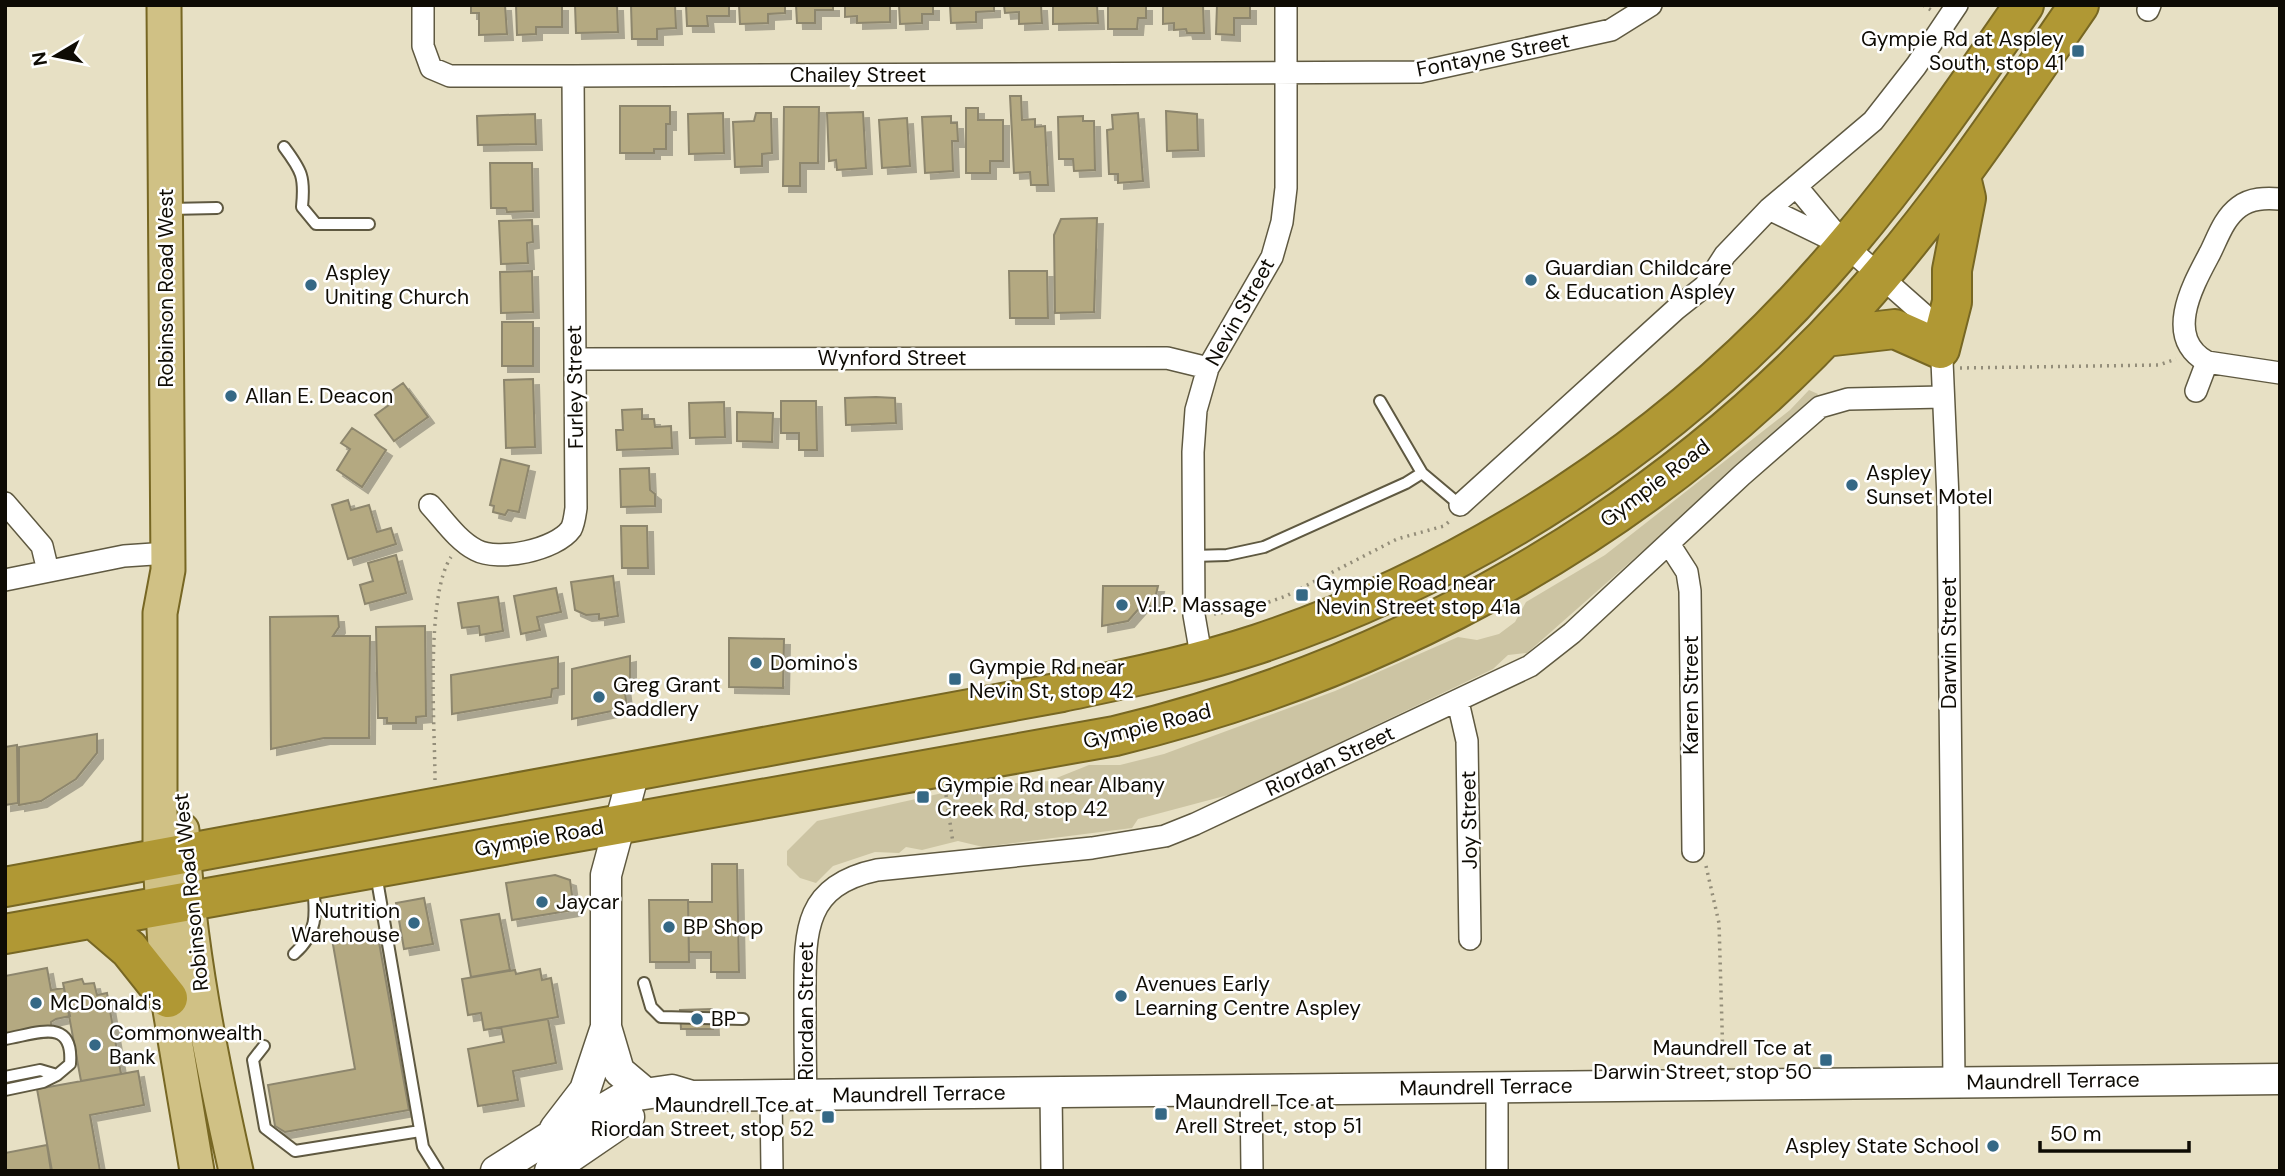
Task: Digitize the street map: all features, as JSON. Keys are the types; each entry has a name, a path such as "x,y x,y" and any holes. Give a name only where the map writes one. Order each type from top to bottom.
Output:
{"highway":[{"name":"Gympie Road","path":"5,887 1062,692 1202,660 1258,644 1357,605 1430,572 1544,507 1628,450 1700,392 1781,316 1845,246 1906,173 2024,5"},
{"name":"Gympie Road","path":"5,934 1073,744 1221,708 1351,660 1466,606 1564,548 1651,489 1752,407 1825,337 1882,275 1961,177 2080,5"},
{"path":"1825,337 1895,329 1955,358 1952,270 1966,198 1961,177"},
{"name":"Gympie Road","path":"1062,692 1073,744"},
{"path":"94,919 129,949 168,998"}],"main road":[{"name":"Robinson Road West","path":"164,5 168,562 178,599 171,857 175,904 214,1065 236,1171"},
{"path":"634,772 617,824 606,875 606,1027 619,1070 644,1092"},
{"name":"Robinson Road West","path":"175,904 168,998 197,1171"},
{"path":"551,1136 562,1116 585,1090 606,1027"},
{"name":"Maundrell Terrace","path":"496,1171 551,1136 570,1129 619,1100 644,1092 673,1090 692,1096 771,1096 2280,1079"},
{"name":"Maundrell Terrace","path":"550,1171 625,1119 651,1109 673,1106 692,1096"}],"street":[{"name":"Chailey Street","path":"423,5 423,46 431,68 450,75 1286,72"},
{"name":"Nevin Street","path":"1202,660 1195,633 1193,556 1193,452 1196,411 1208,368 1272,257 1286,188 1286,5"},
{"name":"Fontayne Street","path":"1286,72 1420,72 1611,30 1651,5"},
{"path":"1460,505 1636,345 1693,298 1705,286 1725,255 1769,209 1873,121 1916,66 1957,5"},
{"name":"Furley Street","path":"430,505 461,541 478,552 539,550 558,542 572,528 576,508 573,76"},
{"path":"1796,186 1845,246"},
{"path":"2196,391 2201,358 2184,332 2187,301 2226,221 2246,202 2280,199"},
{"path":"1769,209 1845,246"},
{"name":"Darwin Street","path":"1845,246 1882,275 1923,313 1955,358 1943,397 1948,499 1954,1082"},
{"name":"Wynford Street","path":"575,359 1167,358 1208,368"},
{"path":"2201,358 2280,373"},
{"name":"Riordan Street","path":"806,1095 805,943 817,905 838,884 851,877 892,868 1092,848 1165,836 1531,666 1553,650 1820,407 1848,399 1943,397"},
{"path":"5,502 42,546 48,571"},
{"name":"Karen Street","path":"1669,544 1687,572 1690,591 1693,851"},
{"path":"5,580 124,556 168,562"},
{"name":"Joy Street","path":"1458,702 1467,741 1471,939"},
{"path":"1497,1087 1497,1171"},
{"path":"1251,1089 1252,1171"},
{"path":"1051,1092 1052,1171"},
{"path":"771,1096 772,1171"}],"lane":[{"path":"284,147 300,169 304,181 302,207 316,225 369,224"},
{"path":"290,208 302,207"},
{"path":"166,209 217,208"},
{"path":"1380,401 1422,473 1460,505"},
{"path":"1193,556 1227,555 1264,547 1406,484 1422,473"},
{"path":"374,867 423,1147 438,1171"},
{"path":"294,954 317,920 312,879"},
{"path":"644,983 651,1007 667,1020 743,1019"},
{"path":"5,1039 52,1030 63,1034 69,1042 69,1064 57,1075 43,1082 5,1090"},
{"path":"264,1046 253,1060 265,1128 295,1151 420,1131"},
{"path":"5,1077 40,1070 57,1075"}],"path":[{"path":"1955,358 2159,365 2201,358"},
{"path":"1214,614 1252,608 1286,596 1397,539 1444,526 1460,505"},
{"path":"435,808 435,605 441,572 461,541"},
{"path":"946,794 955,862"},
{"path":"1693,851 1708,870 1719,923 1724,1084"}],"shaded area":[{"path":"1809,390 1818,394 1814,400 1527,653 1508,655 1493,669 1232,794 1138,819 1132,828 983,847 958,841 922,850 906,847 899,853 875,852 833,866 816,883 800,878 787,865 787,851 817,821 974,786 1049,781 1089,765 1120,765 1164,754 1335,691 1458,637 1477,640 1499,634 1515,622 1526,602 1605,555 1790,410"}],"building":[{"path":"471,5 505,5 507,34 479,35 479,13 471,13"},
{"path":"516,5 562,5 562,27 536,27 536,34 517,35"},
{"path":"575,5 617,5 618,32 576,33"},
{"path":"631,5 675,5 676,28 657,29 657,39 632,39"},
{"path":"686,5 729,5 729,16 707,16 708,26 687,26"},
{"path":"739,5 785,5 785,13 768,14 768,23 740,24"},
{"path":"796,5 833,5 833,10 815,10 815,23 797,23"},
{"path":"845,5 890,5 890,22 857,23 857,16 845,17"},
{"path":"899,5 933,5 933,14 922,14 922,23 900,24"},
{"path":"950,5 994,5 994,11 976,12 976,22 951,23"},
{"path":"1004,5 1041,5 1042,23 1019,24 1019,12 1005,13"},
{"path":"1053,5 1097,5 1098,23 1053,24"},
{"path":"1108,5 1146,5 1146,18 1138,18 1137,29 1108,29"},
{"path":"1163,5 1203,5 1204,33 1187,33 1186,29 1174,30 1174,23 1163,24"},
{"path":"1217,5 1250,5 1250,18 1234,18 1234,35 1216,34"},
{"path":"1010,96 1021,96 1022,120 1035,119 1035,127 1045,126 1048,185 1031,185 1030,172 1014,173"},
{"path":"620,106 670,106 670,124 666,124 666,149 654,149 654,153 620,153"},
{"path":"784,107 819,107 818,163 800,163 800,186 783,186"},
{"path":"966,108 978,108 978,120 1003,120 1003,161 990,161 990,173 966,173"},
{"path":"1166,111 1197,114 1198,150 1167,151"},
{"path":"863,112 866,168 837,170 836,160 829,161 827,113"},
{"path":"723,113 724,153 689,154 688,114"},
{"path":"756,113 771,113 772,153 762,154 762,166 735,167 733,122 754,121"},
{"path":"1138,113 1143,181 1118,183 1118,174 1109,174 1107,130 1113,129 1112,115"},
{"path":"535,114 536,144 478,145 477,116"},
{"path":"951,116 951,123 957,123 958,141 952,141 953,171 925,173 922,117"},
{"path":"1083,116 1083,121 1094,121 1095,170 1074,171 1073,159 1059,159 1058,117"},
{"path":"907,118 910,166 882,168 879,120"},
{"path":"490,163 532,163 533,211 507,212 506,208 491,208"},
{"path":"1097,218 1094,312 1055,313 1054,235 1061,219"},
{"path":"532,220 533,242 527,243 528,263 501,264 499,221"},
{"path":"532,271 533,312 501,313 500,272"},
{"path":"1009,271 1047,271 1048,318 1010,318"},
{"path":"502,322 533,322 533,366 502,366"},
{"path":"533,379 535,447 506,448 504,380"},
{"path":"403,383 428,417 394,441 375,415 393,402 387,394"},
{"path":"845,398 895,398 896,423 846,425"},
{"path":"781,401 816,401 817,450 799,450 799,433 781,433"},
{"path":"724,402 725,437 690,438 689,403"},
{"path":"642,409 642,419 654,419 655,427 671,426 672,448 617,450 616,430 623,430 622,410"},
{"path":"737,412 773,413 772,442 737,441"},
{"path":"352,428 386,450 362,487 337,470 350,449 341,443"},
{"path":"501,459 529,466 519,512 508,510 505,515 493,512 494,506 490,505"},
{"path":"649,468 650,490 655,494 655,506 621,507 620,469"},
{"path":"348,500 351,510 369,505 377,532 391,528 396,544 348,559 332,505"},
{"path":"621,526 647,526 648,568 622,568"},
{"path":"396,555 406,593 365,604 360,585 373,581 368,563"},
{"path":"613,576 618,616 599,619 599,614 586,615 575,610 571,582"},
{"name":"V.I.P. Massage","path":"1103,586 1158,586 1153,607 1143,604 1128,621 1102,626"},
{"path":"556,588 561,612 537,617 540,630 521,634 514,596"},
{"path":"498,597 503,631 480,635 479,626 462,628 458,603"},
{"path":"338,616 339,627 333,636 370,636 369,738 324,738 271,749 270,617"},
{"path":"425,626 426,716 416,717 416,723 387,723 387,718 378,718 376,627"},
{"name":"Domino's","path":"729,638 784,639 783,688 729,687"},
{"name":"Greg Grant Saddlery","path":"630,656 630,684 624,685 627,708 572,719 572,669"},
{"path":"558,657 558,688 552,689 551,697 452,714 451,675"},
{"path":"97,734 97,753 76,779 41,801 19,805 19,747"},
{"path":"17,745 18,803 5,805 5,747"},
{"path":"712,864 737,864 739,972 711,972 711,952 689,952 688,902 712,902"},
{"name":"Jaycar","path":"555,875 570,880 574,910 512,920 506,883"},
{"name":"Nutrition Warehouse","path":"424,898 433,944 404,949 396,903"},
{"name":"BP Shop","path":"649,900 688,900 689,962 650,962"},
{"path":"499,914 510,970 471,977 461,920"},
{"path":"377,931 409,1110 285,1132 275,1126 268,1085 355,1069 332,939"},
{"name":"McDonald's","path":"47,968 51,990 64,988 70,1016 56,1019 51,1022 51,1026 5,1034 5,976"},
{"path":"540,969 542,980 551,978 558,1017 484,1030 481,1013 468,1015 462,979 515,970 516,974"},
{"name":"Commonwealth Bank","path":"82,979 84,984 94,983 97,995 107,993 121,1074 81,1081 63,983"},
{"name":"BP","path":"712,1009 713,1029 681,1029 680,1010"},
{"path":"548,1019 556,1063 513,1071 518,1100 478,1106 468,1049 504,1042 501,1027"},
{"path":"138,1071 144,1105 90,1115 100,1171 52,1171 37,1089"},
{"path":"47,1145 51,1171 5,1171 5,1153"}],"place":[{"name":"Gympie Rd at Aspley South, stop 41","path":"2078,51"},
{"name":"Guardian Childcare & Education Aspley","path":"1531,280"},
{"name":"Aspley Uniting Church","path":"311,285"},
{"name":"Allan E. Deacon","path":"231,396"},
{"name":"Aspley Sunset Motel","path":"1852,485"},
{"name":"Gympie Road near Nevin Street stop 41a","path":"1302,595"},
{"name":"V.I.P. Massage","path":"1122,605"},
{"name":"Domino's","path":"756,663"},
{"name":"Gympie Rd near Nevin St, stop 42","path":"955,679"},
{"name":"Greg Grant Saddlery","path":"599,697"},
{"name":"Gympie Rd near Albany Creek Rd, stop 42","path":"923,797"},
{"name":"Jaycar","path":"542,902"},
{"name":"Nutrition Warehouse","path":"414,923"},
{"name":"BP Shop","path":"669,927"},
{"name":"Avenues Early Learning Centre Aspley","path":"1121,996"},
{"name":"McDonald's","path":"36,1003"},
{"name":"BP","path":"697,1019"},
{"name":"Commonwealth Bank","path":"95,1045"},
{"name":"Maundrell Tce at Darwin Street, stop 50","path":"1826,1060"},
{"name":"Maundrell Tce at Arell Street, stop 51","path":"1161,1114"},
{"name":"Maundrell Tce at Riordan Street, stop 52","path":"828,1117"},
{"name":"Aspley State School","path":"1993,1146"}]}
